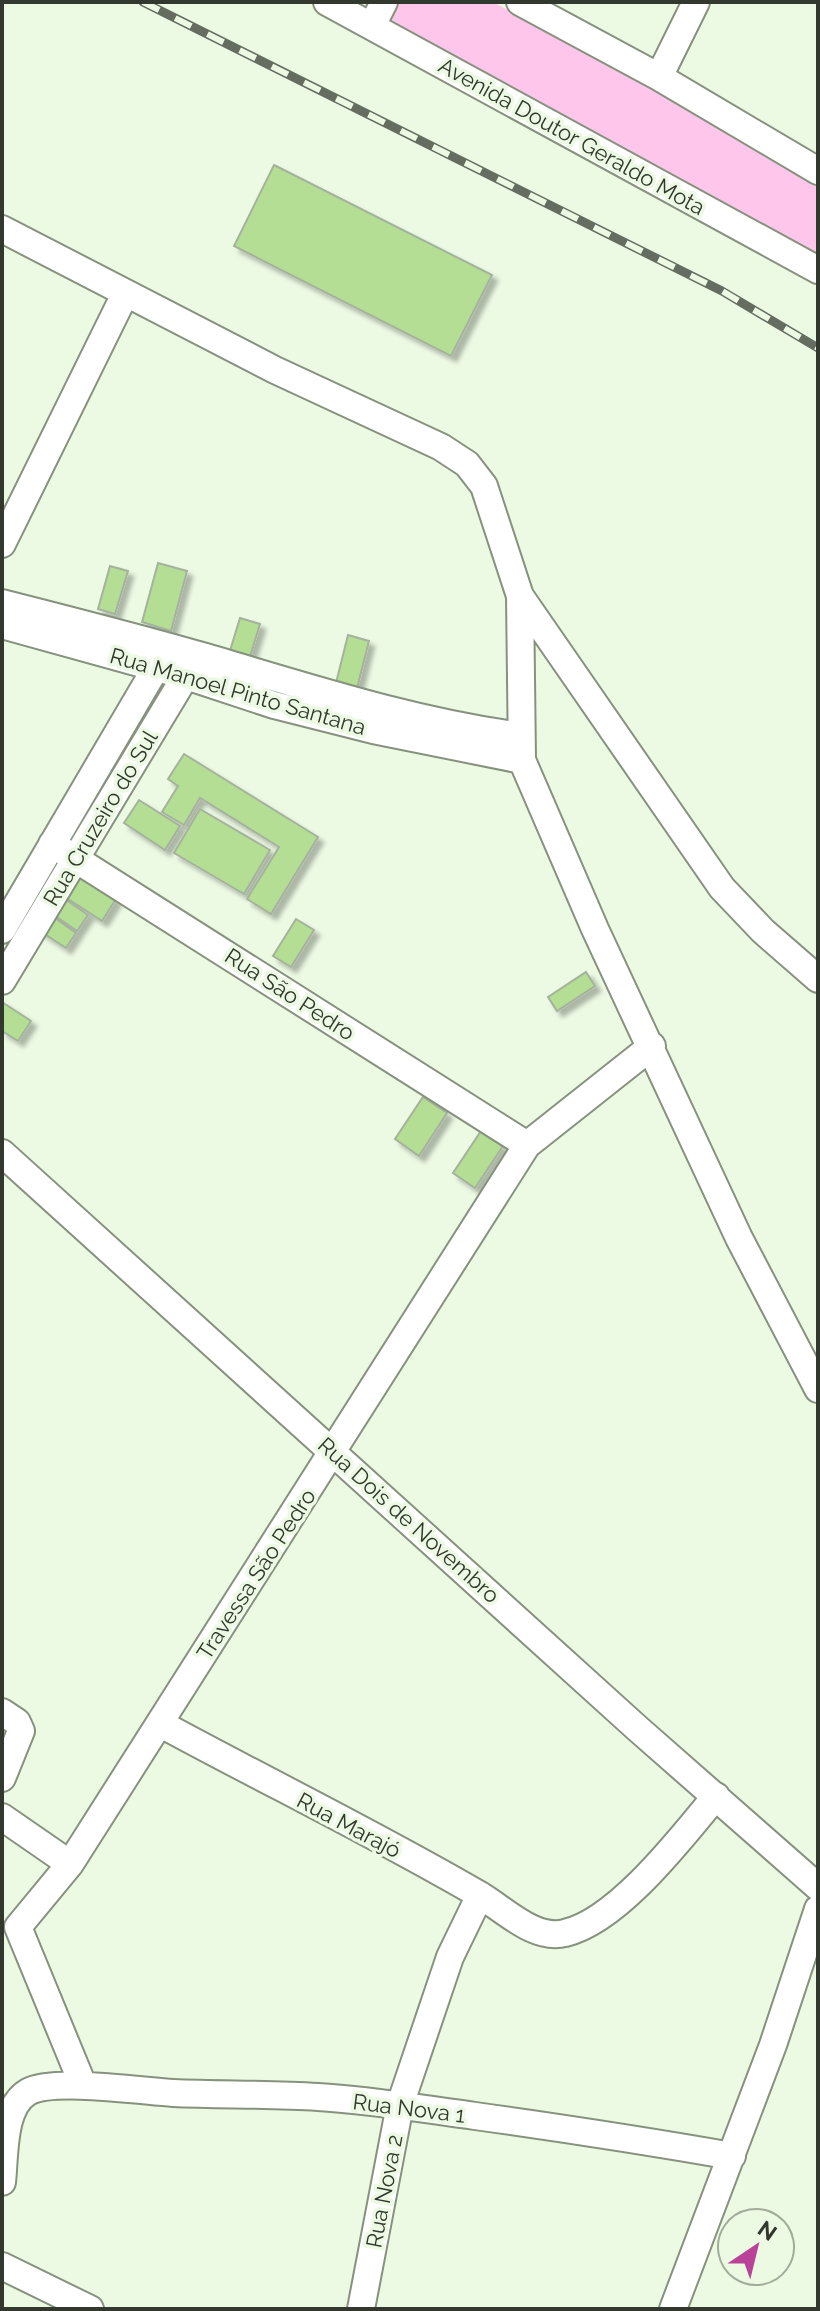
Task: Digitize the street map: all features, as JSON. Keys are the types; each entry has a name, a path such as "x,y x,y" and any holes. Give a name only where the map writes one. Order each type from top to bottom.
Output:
{"street":[{"name":"Avenida Doutor Geraldo Mota","path":"327,2 818,270"},
{"path":"372,26 384,2"},
{"path":"520,2 659,77 818,171"},
{"path":"659,77 696,2"},
{"path":"2,229 275,370 441,447 467,464 484,486 520,596 722,888 763,931 818,979"},
{"path":"2,544 125,294"},
{"path":"520,596 521,748 595,929 739,1238 818,1389"},
{"name":"Rua Manoel Pinto Santana","path":"2,603 162,657"},
{"name":"Rua Manoel Pinto Santana","path":"2,625 192,665 274,705 373,730 521,748"},
{"name":"Rua Cruzeiro do Sul","path":"2,930 162,657"},
{"name":"Rua Cruzeiro do Sul","path":"2,981 192,665"},
{"name":"Rua São Pedro","path":"52,844 527,1145"},
{"name":"Travessa São Pedro","path":"10,1928 70,1864 527,1145 652,1046"},
{"name":"Rua Dois de Novembro","path":"2,1153 637,1728 818,1887"},
{"path":"2,1712 17,1722 21,1731 2,1778"},
{"name":"Rua Marajó","path":"161,1724 480,1895 535,1931 562,1934 589,1924 642,1879 716,1796"},
{"path":"2,1817 70,1864"},
{"name":"Rua Nova 2","path":"361,2309 400,2105 445,1971 480,1895"},
{"path":"673,2309 732,2156 818,1909"},
{"path":"10,1928 83,2085"},
{"name":"Rua Nova 1","path":"2,2182 9,2123 17,2103 37,2089 83,2085 171,2093 319,2097 400,2105 732,2156"},
{"path":"2,2266 90,2309"}],"shaded area":[{"path":"395,2 493,2 818,180 818,255 398,34 392,22"}],"building":[{"path":"274,165 492,275 451,356 234,246"},
{"path":"158,563 187,571 171,631 142,622"},
{"path":"110,566 128,571 115,614 98,609"},
{"path":"240,618 260,624 249,660 229,654"},
{"path":"348,635 369,641 357,688 336,683"},
{"path":"184,754 318,837 271,914 247,899 279,847 200,798 184,825 162,812 178,786 168,779"},
{"path":"139,800 180,826 165,850 124,823"},
{"path":"200,809 270,850 244,894 174,853"},
{"path":"76,874 116,899 102,921 62,895"},
{"path":"62,897 88,915 77,931 51,913"},
{"path":"48,913 76,933 66,948 37,929"},
{"path":"296,919 314,930 291,967 273,956"},
{"path":"586,972 595,986 557,1011 548,997"},
{"path":"2,1002 31,1021 18,1041 2,1031"},
{"path":"423,1097 447,1113 419,1156 395,1139"},
{"path":"481,1131 503,1146 475,1188 453,1173"}],"railway":[{"path":"143,2 722,291 818,348"}]}
